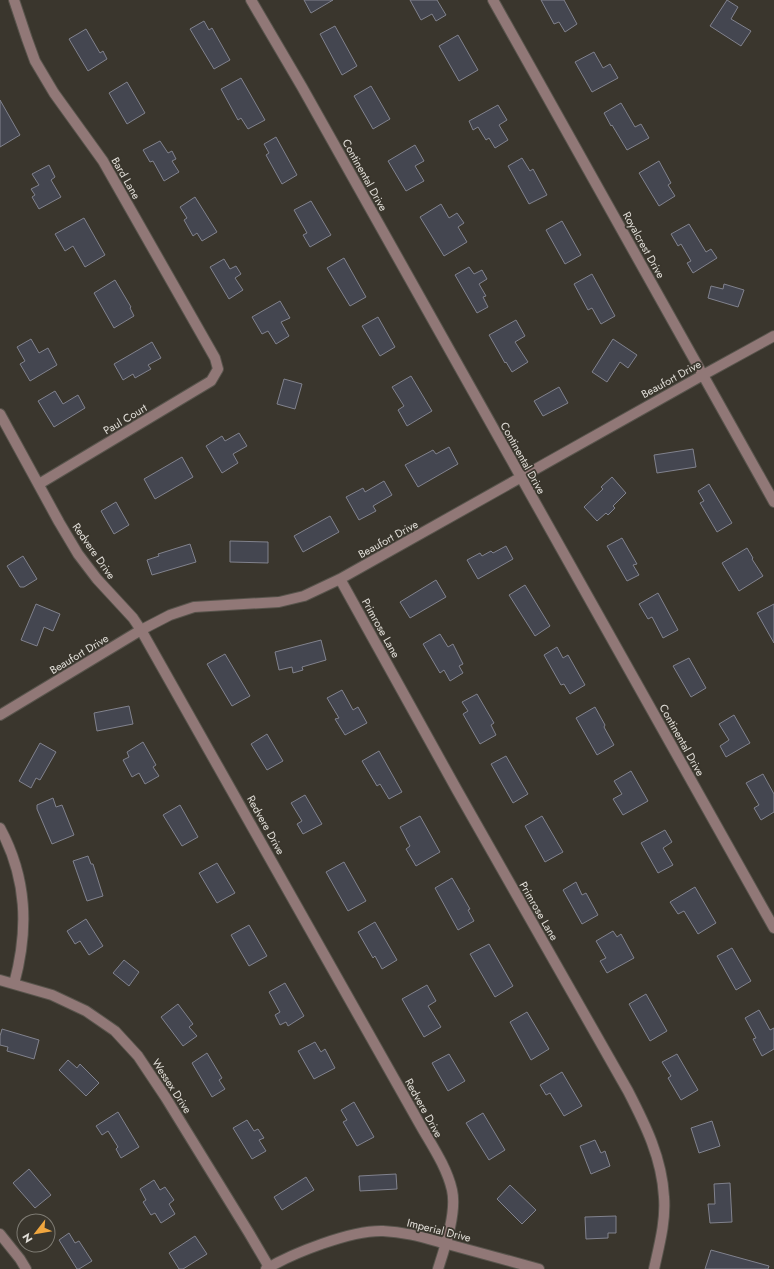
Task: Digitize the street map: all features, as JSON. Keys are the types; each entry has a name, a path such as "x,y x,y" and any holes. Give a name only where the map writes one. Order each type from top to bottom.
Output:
{"street":[{"name":"Bard Lane","path":"14,0 35,61 54,93 102,161 215,358 218,369"},
{"name":"Continental Drive","path":"251,0 302,87 520,478 774,928"},
{"name":"Royalcrest Drive","path":"493,0 774,502"},
{"name":"Beaufort Drive","path":"0,715 141,630 170,615 194,608 279,602 304,596 340,579 703,374 774,336"},
{"name":"Paul Court","path":"39,484 211,381 218,369"},
{"name":"Redvere Drive","path":"0,414 78,554 97,579 133,618 141,630 445,1170 452,1190 452,1211 446,1244 438,1269"},
{"name":"Primrose Lane","path":"340,579 461,797 628,1091 647,1129 659,1165 664,1197 662,1231 654,1269"},
{"path":"0,828 6,838 16,865 22,893 24,929 20,961 14,984"},
{"name":"Wessex Drive","path":"0,980 52,995 86,1010 115,1031 138,1056 170,1105 249,1232 267,1268"},
{"name":"Imperial Drive","path":"267,1268 296,1254 326,1243 356,1235 382,1231 410,1233 539,1269"},
{"path":"0,1234 26,1269"}],"building":[{"path":"304,0 333,0 311,13"},
{"path":"410,0 437,0 446,15 436,21 432,14 421,20"},
{"path":"541,0 564,0 577,24 565,32 559,22 554,24"},
{"path":"727,0 738,7 731,19 751,31 741,46 710,26"},
{"path":"204,21 209,30 212,28 230,60 214,69 190,29"},
{"path":"335,26 357,66 342,75 320,34"},
{"path":"86,29 100,53 103,51 107,59 88,71 69,39"},
{"path":"458,35 478,70 459,81 439,46"},
{"path":"594,52 603,68 610,64 618,78 592,92 575,62"},
{"path":"241,78 265,120 248,129 241,118 238,120 221,89"},
{"path":"127,82 145,113 127,124 109,93"},
{"path":"371,86 390,119 373,129 354,96"},
{"path":"0,100 20,135 0,147"},
{"path":"621,103 635,127 641,124 649,138 627,150 604,113"},
{"path":"498,105 507,120 499,125 508,140 495,148 489,138 486,140 478,127 473,130 469,121"},
{"path":"276,137 297,175 282,184 266,155 269,153 264,144"},
{"path":"160,141 168,153 172,151 176,159 172,161 179,172 164,181 153,161 150,162 143,150"},
{"path":"415,145 424,161 415,166 424,181 406,191 388,161"},
{"path":"522,158 530,171 533,169 547,195 529,204 508,166"},
{"path":"659,161 671,183 668,185 675,196 659,206 639,173"},
{"path":"49,165 55,177 51,180 61,197 39,209 32,197 35,195 31,189 39,185 32,174"},
{"path":"195,197 217,232 202,241 197,233 193,236 184,220 187,218 180,207"},
{"path":"311,201 331,235 310,247 303,235 307,233 294,210"},
{"path":"441,204 449,218 457,213 464,223 458,227 467,242 444,256 420,217"},
{"path":"84,218 105,255 85,267 73,246 65,251 55,234"},
{"path":"562,221 581,255 565,264 546,230"},
{"path":"689,224 706,252 711,249 717,258 693,273 687,263 691,261 681,244 678,246 671,234"},
{"path":"344,258 366,297 350,306 327,268"},
{"path":"224,259 230,269 236,266 241,274 235,278 243,290 229,299 210,267"},
{"path":"469,267 474,274 482,270 487,279 479,284 486,296 483,297 488,307 477,313 455,275"},
{"path":"592,274 615,316 601,324 592,308 588,310 574,284"},
{"path":"115,280 131,307 130,308 134,316 114,328 94,293"},
{"path":"724,284 744,290 738,307 708,298 711,286 723,289"},
{"path":"280,301 290,318 281,322 289,336 276,344 268,331 262,334 252,317"},
{"path":"378,317 395,347 380,356 362,326"},
{"path":"516,320 525,336 515,342 528,362 512,372 489,335"},
{"path":"31,339 39,353 48,348 57,365 30,381 20,364 25,361 17,347"},
{"path":"613,339 637,355 628,368 620,362 607,382 592,372"},
{"path":"152,342 161,358 148,365 151,369 135,378 133,374 123,380 114,364"},
{"path":"411,376 432,411 407,426 398,410 404,406 392,387"},
{"path":"284,379 302,384 295,409 277,404"},
{"path":"559,387 568,403 543,416 534,401"},
{"path":"55,391 63,404 78,395 85,408 54,427 38,401"},
{"path":"239,433 247,446 233,454 238,463 222,473 206,446 222,436 225,441"},
{"path":"449,447 458,464 418,487 405,465 433,450 436,454"},
{"path":"693,449 696,467 657,473 654,455"},
{"path":"182,457 193,477 155,499 144,479"},
{"path":"612,477 626,493 613,506 615,508 608,515 606,513 597,521 584,507 603,489 601,487"},
{"path":"384,481 392,495 373,506 376,511 359,520 346,497 363,488 365,492"},
{"path":"709,484 732,523 717,532 700,503 704,501 698,491"},
{"path":"116,502 129,525 114,534 101,511"},
{"path":"330,516 339,532 303,552 294,536"},
{"path":"622,538 637,564 633,565 639,575 627,581 607,546"},
{"path":"230,541 268,542 268,563 230,562"},
{"path":"190,544 196,562 152,575 147,560 159,556 158,554"},
{"path":"506,546 513,559 478,579 467,560 480,553 482,556 491,551 493,553"},
{"path":"747,548 763,576 739,591 722,563"},
{"path":"23,556 37,579 24,587 20,587 7,566"},
{"path":"436,580 446,597 410,618 400,602"},
{"path":"525,585 550,626 535,636 509,595"},
{"path":"658,593 678,630 663,638 652,617 648,619 639,604"},
{"path":"36,604 60,614 53,631 44,627 37,646 21,640"},
{"path":"774,604 774,643 757,613"},
{"path":"440,634 448,647 453,644 463,664 459,666 463,673 450,681 444,670 440,673 423,644"},
{"path":"321,640 326,660 302,667 303,670 293,673 292,667 279,670 275,652"},
{"path":"557,647 563,658 568,655 585,685 570,694 564,684 561,685 544,655"},
{"path":"225,654 250,696 232,706 207,664"},
{"path":"689,658 706,688 691,697 673,666"},
{"path":"342,690 353,710 358,707 367,723 345,735 335,719 339,718 327,698"},
{"path":"477,694 494,723 491,725 496,735 480,744 463,714 468,711 462,702"},
{"path":"129,706 133,724 97,731 94,713"},
{"path":"595,707 614,745 597,755 576,718"},
{"path":"734,715 750,743 726,757 720,746 729,740 719,724"},
{"path":"267,734 283,761 267,770 251,744"},
{"path":"143,742 156,765 153,767 159,776 145,784 139,773 132,777 123,760 129,757 127,752"},
{"path":"40,743 56,752 40,780 36,778 31,788 19,781"},
{"path":"379,751 402,792 389,799 380,784 377,786 362,761"},
{"path":"506,756 528,794 513,803 491,764"},
{"path":"631,771 648,801 623,815 613,799 622,794 614,781"},
{"path":"763,774 774,794 774,812 761,820 754,808 759,805 746,783"},
{"path":"305,795 322,824 303,834 297,824 302,821 291,803"},
{"path":"53,798 56,807 62,805 74,835 52,844 37,809 37,805"},
{"path":"180,805 198,837 182,846 163,815"},
{"path":"420,816 440,852 416,866 406,849 410,846 400,827"},
{"path":"542,816 563,852 545,862 525,826"},
{"path":"665,830 672,842 663,848 673,865 658,873 641,843"},
{"path":"88,856 91,864 93,864 103,896 87,901 73,861"},
{"path":"344,862 366,901 348,911 326,872"},
{"path":"217,863 235,893 217,903 199,873"},
{"path":"452,878 470,909 468,910 474,921 458,930 435,888"},
{"path":"576,882 582,895 586,893 598,915 582,924 563,890"},
{"path":"695,887 716,923 698,934 684,911 678,914 670,902"},
{"path":"86,919 103,946 89,955 80,941 75,944 67,931"},
{"path":"375,922 397,960 382,969 375,956 373,958 358,932"},
{"path":"249,925 267,956 249,966 231,935"},
{"path":"613,931 617,937 621,934 634,958 607,973 600,961 606,958 596,941"},
{"path":"489,944 513,986 495,997 470,954"},
{"path":"732,948 751,981 736,990 717,956"},
{"path":"124,960 139,972 129,986 113,973"},
{"path":"285,983 304,1016 288,1026 286,1022 280,1025 275,1015 280,1012 269,992"},
{"path":"427,985 436,1001 428,1006 441,1027 424,1037 402,999"},
{"path":"646,994 667,1031 650,1041 629,1004"},
{"path":"178,1004 193,1024 189,1027 197,1036 183,1046 161,1017"},
{"path":"759,1010 770,1030 774,1028 774,1049 762,1056 753,1039 756,1038 745,1018"},
{"path":"527,1012 549,1049 531,1060 510,1022"},
{"path":"2,1029 39,1040 34,1059 7,1051 8,1047 0,1045"},
{"path":"315,1042 321,1052 325,1049 335,1068 314,1079 298,1051"},
{"path":"207,1053 222,1078 219,1080 225,1089 212,1097 192,1063"},
{"path":"449,1054 465,1081 448,1091 432,1063"},
{"path":"677,1054 698,1090 681,1100 668,1078 671,1076 662,1062"},
{"path":"68,1060 77,1068 80,1064 99,1083 86,1096 59,1070"},
{"path":"562,1072 582,1106 564,1116 550,1093 546,1095 540,1085"},
{"path":"354,1102 374,1137 357,1146 343,1122 347,1120 341,1110"},
{"path":"118,1112 139,1147 121,1158 116,1149 118,1147 108,1131 102,1135 96,1126"},
{"path":"483,1113 505,1150 489,1160 466,1123"},
{"path":"247,1120 254,1131 258,1129 264,1138 259,1140 266,1151 252,1159 233,1128"},
{"path":"712,1121 720,1146 699,1153 691,1128"},
{"path":"595,1140 601,1153 605,1151 610,1166 591,1174 580,1146"},
{"path":"29,1169 51,1195 35,1208 13,1183"},
{"path":"396,1174 397,1189 360,1191 359,1176"},
{"path":"306,1177 314,1190 282,1210 274,1197"},
{"path":"154,1180 160,1190 165,1187 174,1200 169,1204 175,1214 161,1223 155,1213 151,1215 143,1202 146,1200 140,1189"},
{"path":"730,1183 732,1222 710,1223 708,1204 715,1204 714,1184"},
{"path":"510,1185 536,1210 522,1224 497,1199"},
{"path":"616,1216 616,1233 608,1233 608,1238 586,1239 585,1217"},
{"path":"69,1233 75,1243 79,1241 92,1261 79,1269 77,1269 59,1240"},
{"path":"195,1236 207,1254 183,1269 179,1269 169,1253"},
{"path":"711,1250 769,1266 768,1269 705,1269"}]}
